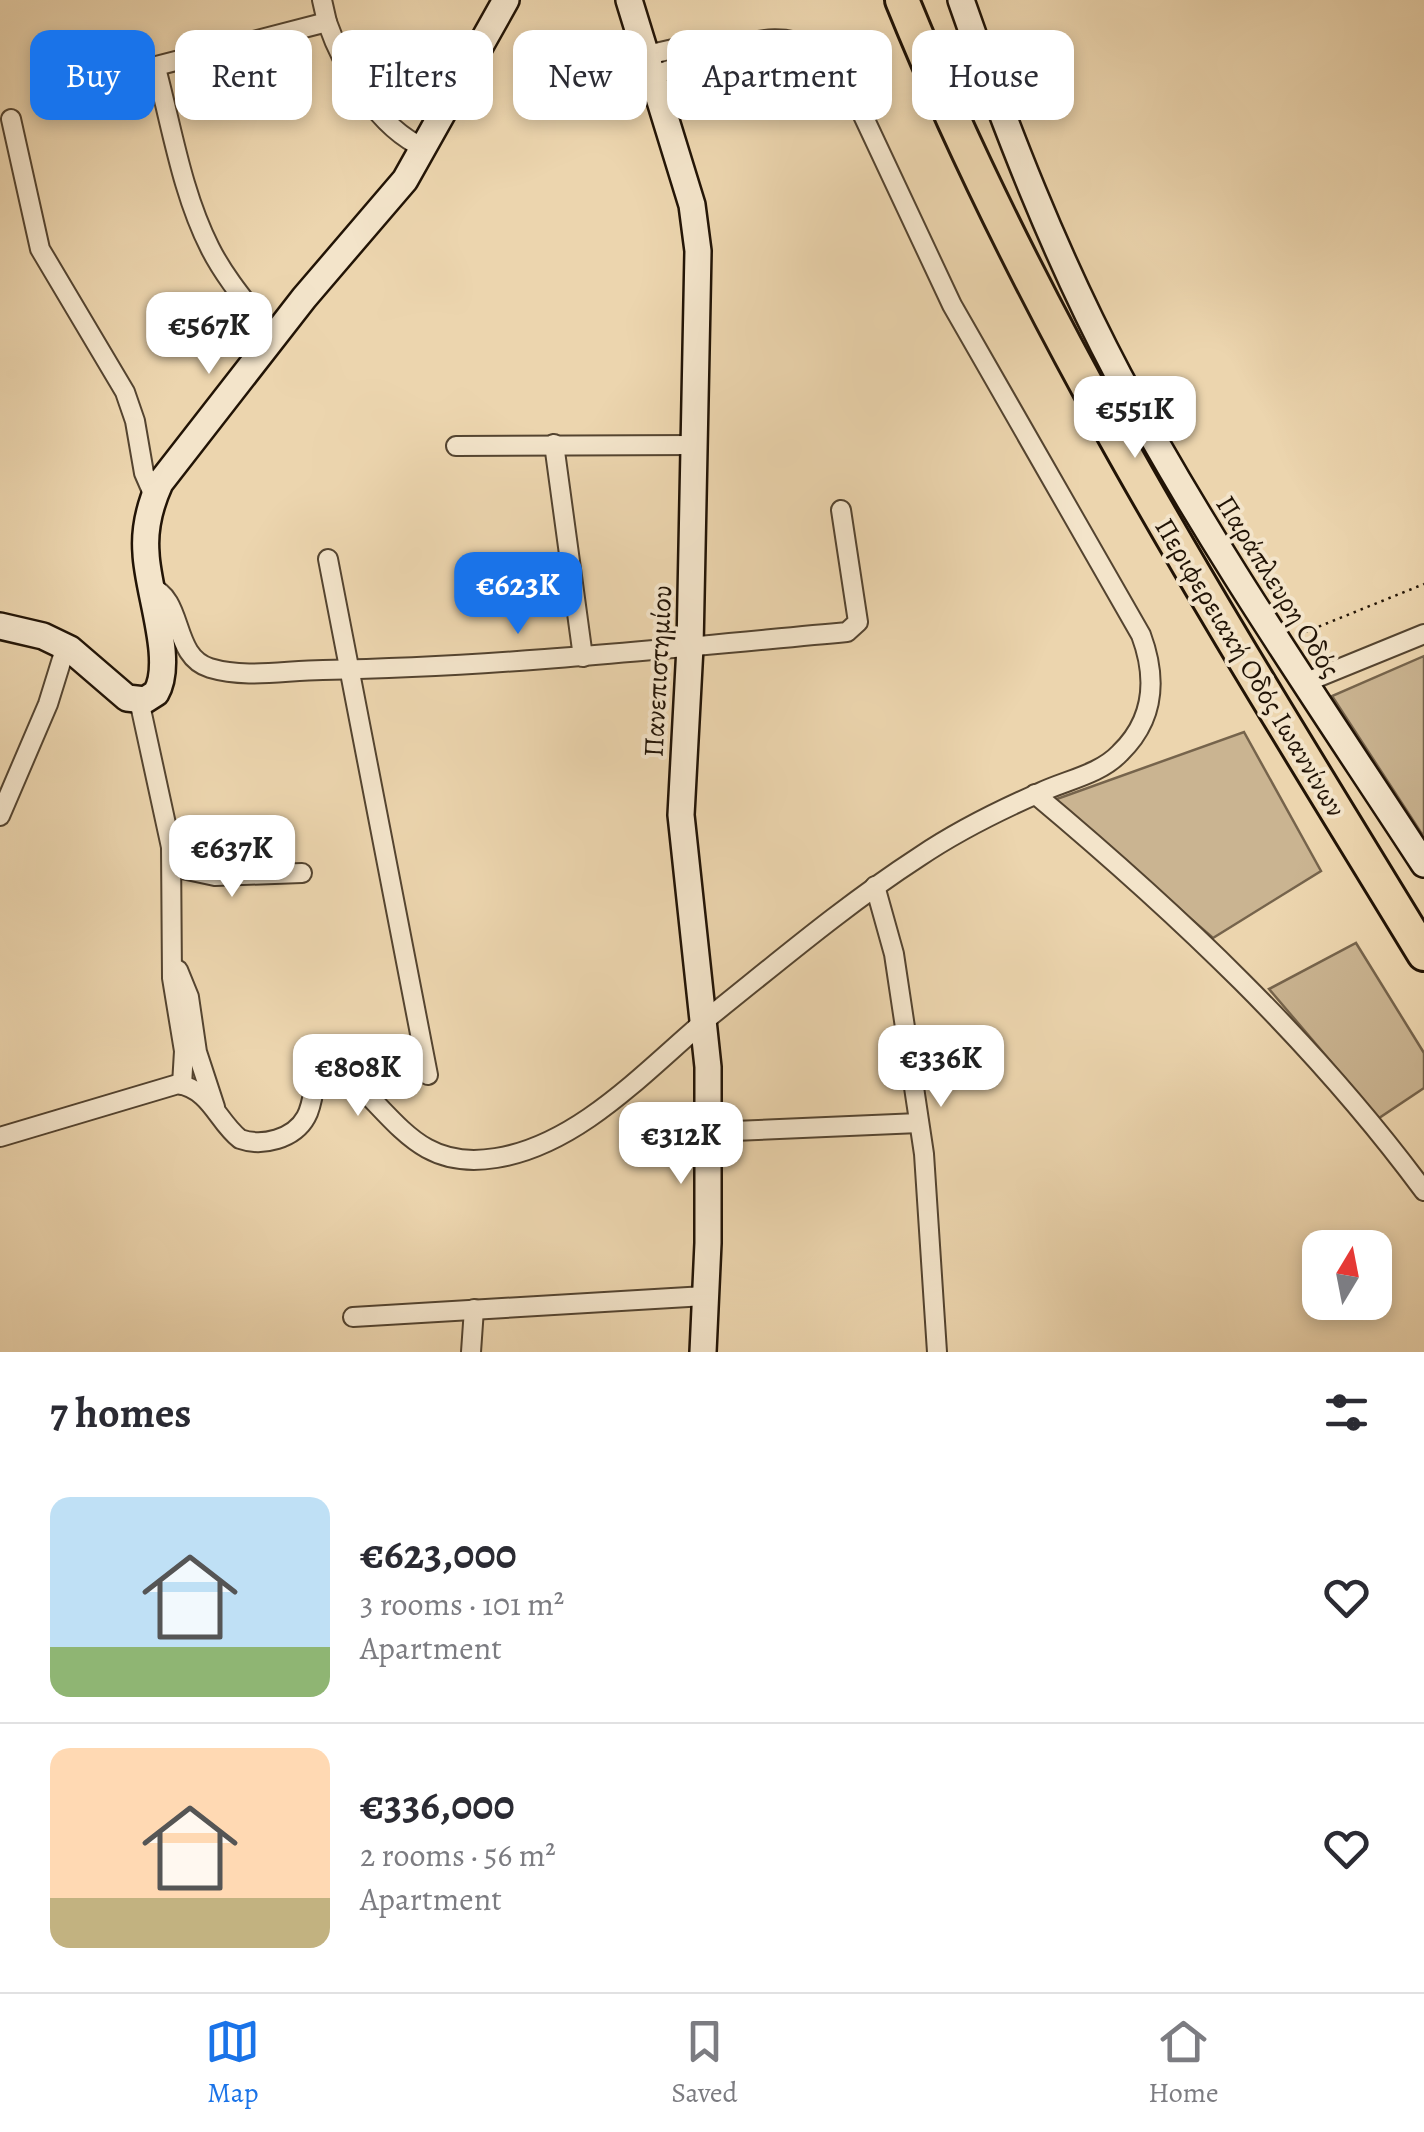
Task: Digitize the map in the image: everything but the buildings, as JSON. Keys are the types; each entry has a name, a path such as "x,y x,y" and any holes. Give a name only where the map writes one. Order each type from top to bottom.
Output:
{"highway":[{"name":"Περιφερειακή Οδός Ιωαννίνων","path":"902,0 945,106 1067,355 1197,581 1424,954"}],"street":[{"path":"322,0 347,66 402,136 424,148"},
{"path":"0,626 28,631 66,646 89,662 122,696 139,700 156,693 162,678 145,548 154,496 168,472 274,338 394,194 506,0"},
{"name":"Πανεπιστημίου","path":"630,0 696,226 699,315 681,815 705,1021 710,1132 703,1352"},
{"name":"Παράπλευρη Οδός","path":"961,0 1018,159 1097,332 1200,517 1278,644 1424,864"},
{"path":"274,338 206,240 188,191 156,68 328,22"},
{"path":"0,1137 89,1114 150,1090 182,1085 215,1107 240,1139 271,1141 304,1121 318,1068 330,1064 344,1071 404,1133 430,1152 461,1161 500,1158 542,1144 570,1128 875,886 938,845 1036,794 1110,763 1139,730 1152,689 1141,635 952,304 844,76 821,54 788,40 752,39 722,50 682,47 650,65"},
{"path":"11,119 40,249 125,392 135,421 144,472 154,496"},
{"path":"554,444 583,657"},
{"path":"456,446 695,445"},
{"path":"150,587 166,597 188,650 206,667 240,674 583,657 847,632 858,622 841,510"},
{"path":"328,559 428,1075"},
{"path":"1304,683 1424,634"},
{"path":"0,816 48,704 66,646"},
{"path":"139,700 173,867 172,978 184,1057 182,1085"},
{"path":"1036,794 1196,938 1296,1038 1365,1113 1424,1191"},
{"path":"173,867 215,876 302,873"},
{"path":"875,886 894,954 919,1123 937,1352"},
{"path":"174,966 189,997 196,1052 215,1107"},
{"path":"710,1132 919,1123"},
{"path":"353,1317 705,1296"},
{"path":"471,1352 474,1308"}],"path":[{"path":"1278,644 1424,584"}],"shaded area":[{"path":"1424,656 1424,837 1332,696"},
{"path":"1244,732 1321,871 1213,938 1054,800"},
{"path":"1356,943 1424,1053 1424,1088 1379,1118 1269,989"}]}
